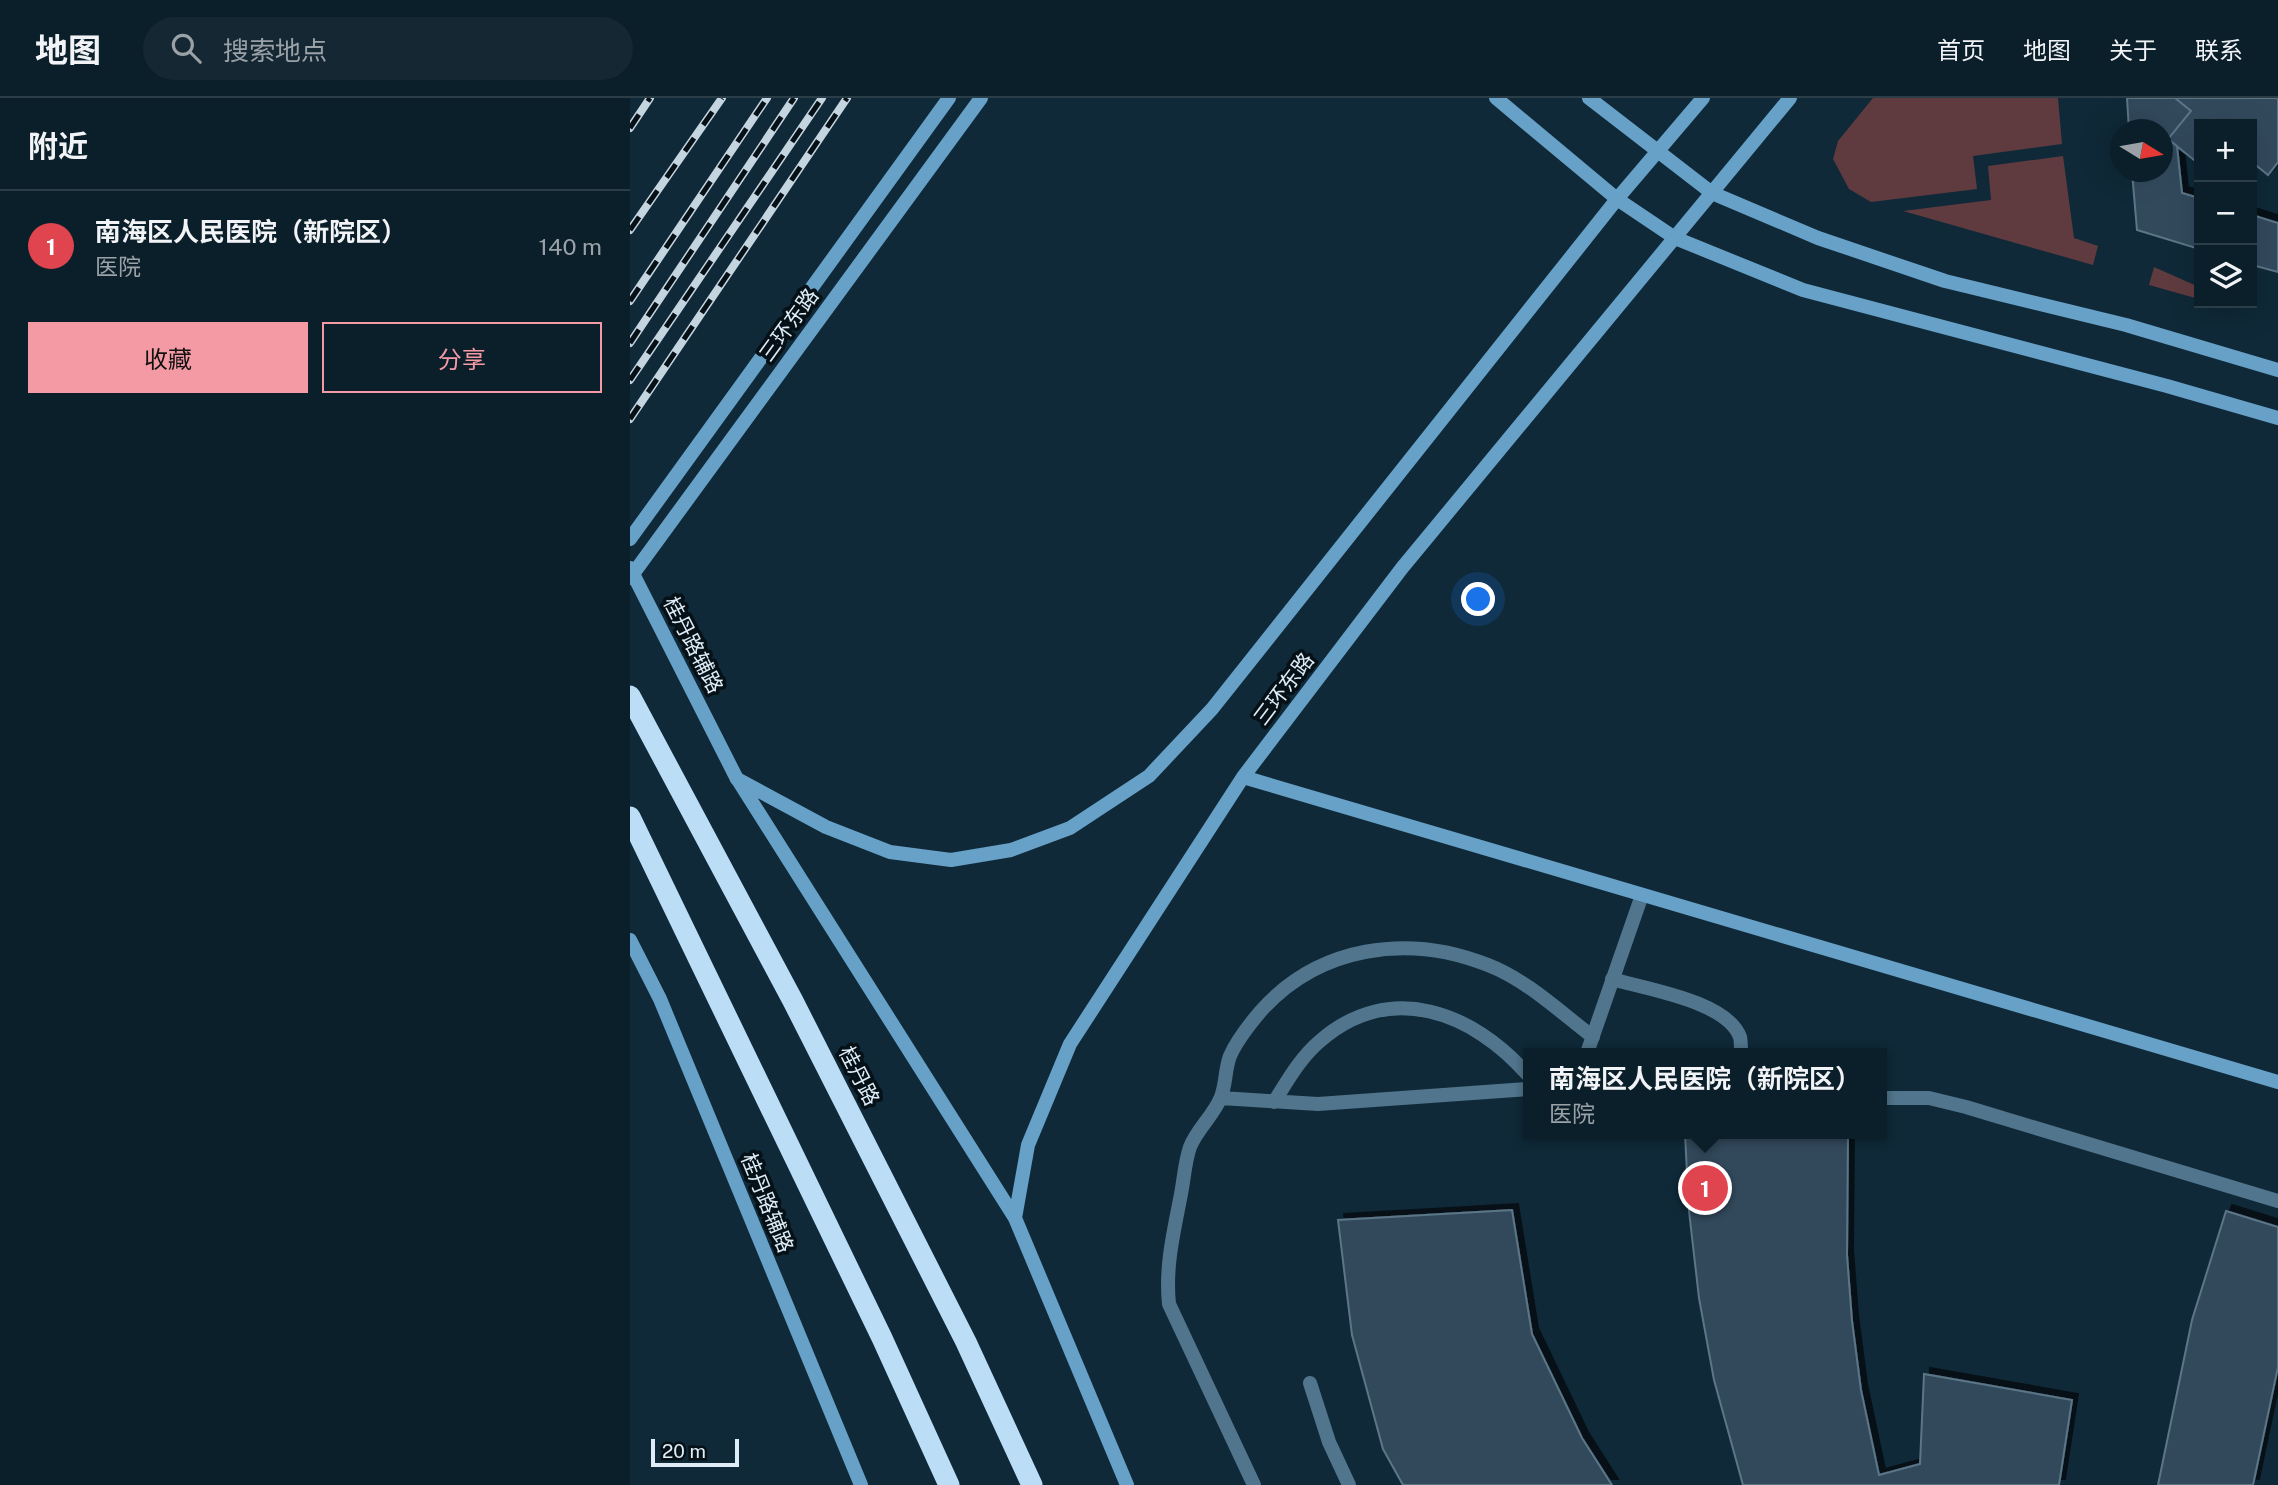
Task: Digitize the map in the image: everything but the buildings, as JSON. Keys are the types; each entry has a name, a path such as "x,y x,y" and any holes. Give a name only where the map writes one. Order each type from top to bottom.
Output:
{"highway":[{"name":"桂丹路","path":"630,696 799,1013 966,1342 1032,1485"},
{"path":"630,817 882,1338 949,1485"}],"main road":[{"name":"三环东路","path":"630,539 949,98"},
{"name":"三环东路","path":"630,578 981,98"},
{"path":"1496,98 1617,199 1675,238 1803,290 2278,418"},
{"path":"1589,98 1712,193 1818,238 1945,281 2126,326 2278,370"},
{"name":"三环东路","path":"737,779 826,827 890,852 951,860 1012,850 1070,828 1149,776 1212,709 1617,199 1703,98"},
{"name":"三环东路","path":"1015,1218 1028,1145 1070,1044 1243,777 1402,568 1790,98"},
{"name":"桂丹路辅路","path":"630,568 737,779 1015,1218 1128,1481"},
{"path":"1243,777 2278,1082"},
{"name":"桂丹路辅路","path":"630,940 660,999 861,1485"}],"lane":[{"path":"1589,1048 1642,895"},
{"path":"1254,1485 1169,1304 1166,1276 1189,1149 1221,1098 1230,1056 1248,1027 1275,995 1304,975 1334,959 1363,950 1396,947 1459,955 1490,965 1514,978 1592,1037"},
{"path":"1612,979 1709,1007 1727,1019 1734,1028 1740,1037 1741,1048"},
{"path":"1274,1102 1298,1064 1320,1041 1349,1021 1401,1008 1428,1010 1465,1023 1495,1043 1523,1070"},
{"path":"1221,1098 1318,1104 1523,1089"},
{"path":"1887,1098 1929,1098 1966,1107 2278,1201"},
{"path":"1310,1383 1329,1442 1349,1485"}],"shaded area":[{"path":"1873,98 2058,98 2062,144 1973,156 1977,189 1871,202 1849,189 1833,159 1838,141"},
{"path":"2063,156 2074,238 2098,246 2093,265 1903,211 1991,200 1988,166"},
{"path":"2154,267 2194,285 2194,298 2149,285"}],"railway":[{"path":"630,128 650,98"},
{"path":"630,230 722,98"},
{"path":"630,301 767,98"},
{"path":"630,343 794,98"},
{"path":"630,380 822,98"},
{"path":"630,419 847,98"}],"place":[{"name":"南海区人民医院（新院区）","path":"1705,1188"}]}
